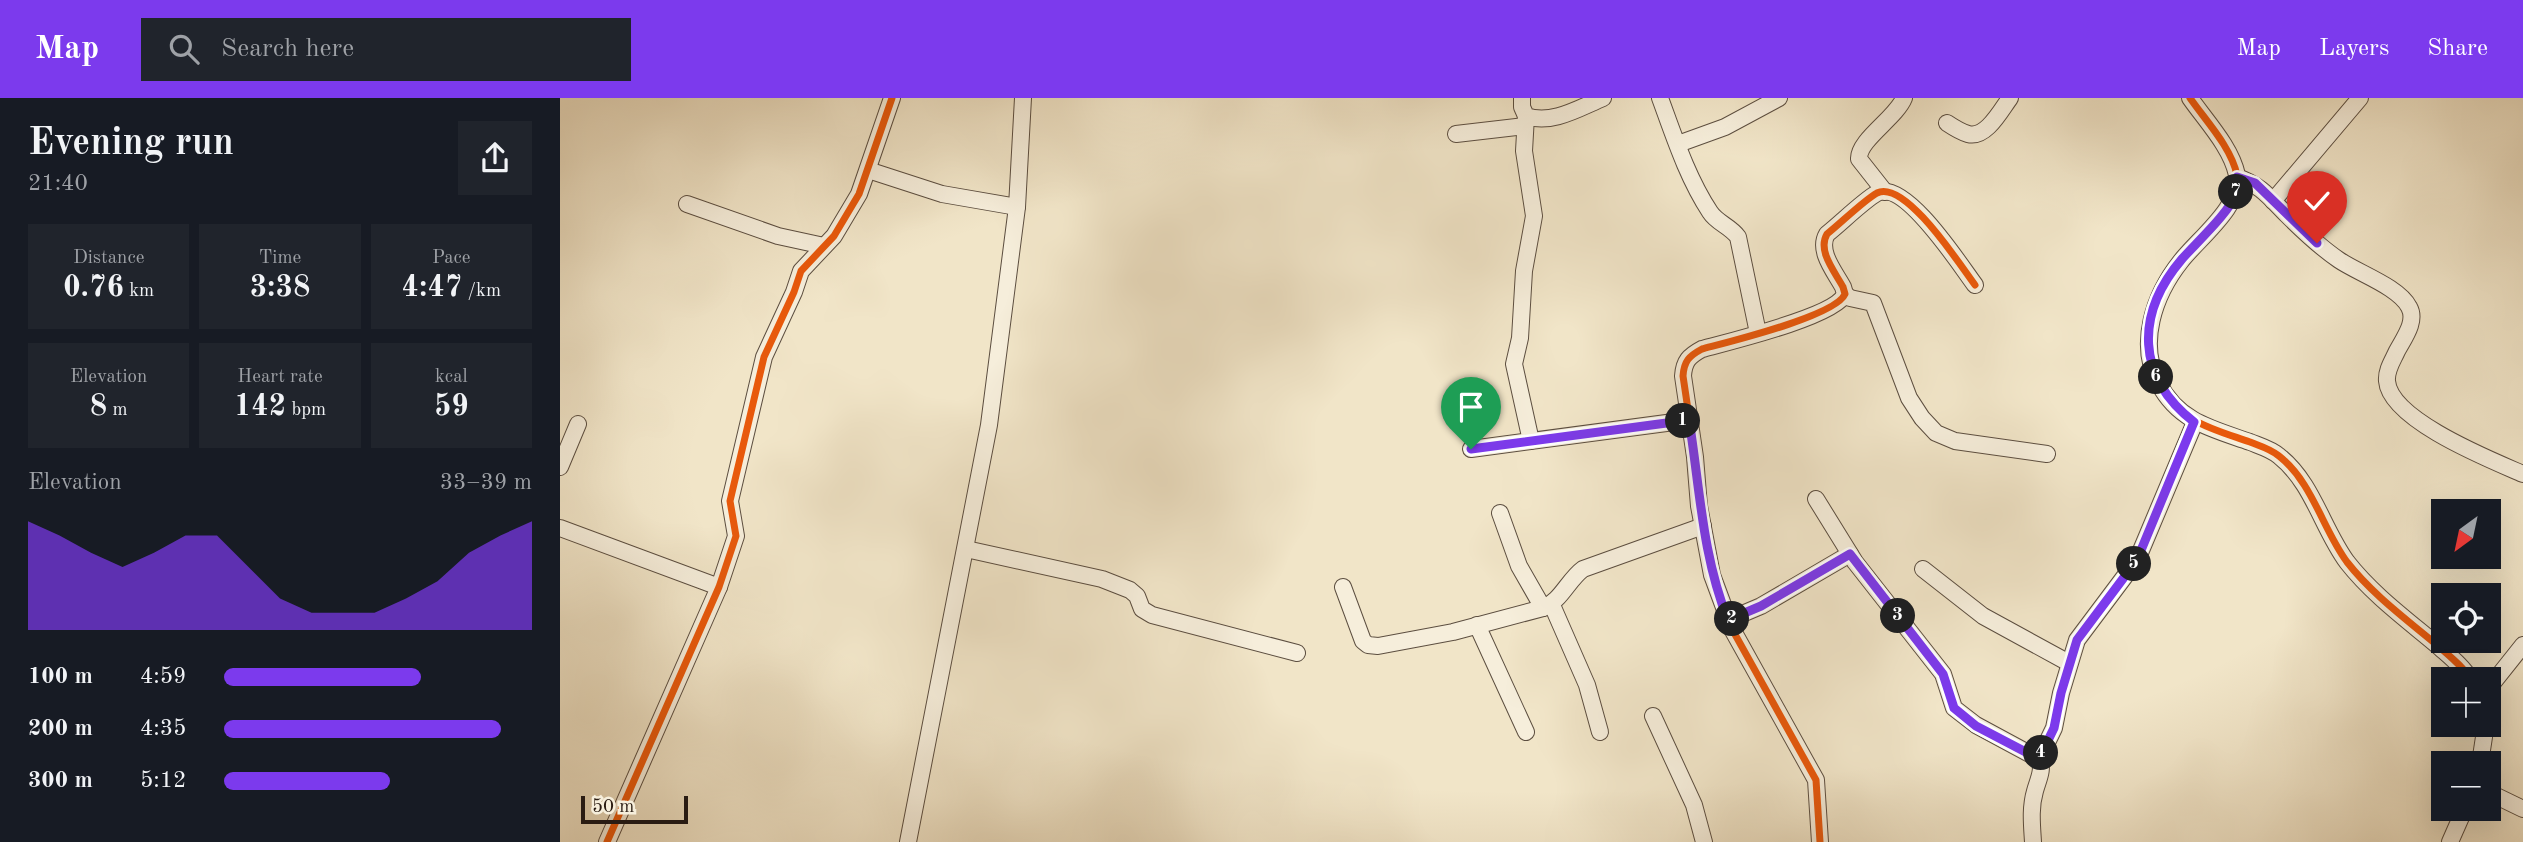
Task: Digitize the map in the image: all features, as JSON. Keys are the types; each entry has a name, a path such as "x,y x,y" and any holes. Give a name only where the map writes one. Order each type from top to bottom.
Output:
{"street":[{"path":"607,842 719,587 736,536 730,501 765,357 801,271 834,236 853,204 868,170 892,98"},
{"path":"908,842 989,425 1017,207 1023,98"},
{"path":"1522,98 1526,121 1525,159 1534,216 1524,271 1520,338 1514,364 1531,442"},
{"path":"1456,134 1553,118 1603,98"},
{"path":"1660,98 1688,171 1709,211 1738,237 1758,333"},
{"path":"1678,144 1725,127 1779,98"},
{"path":"1885,192 1859,159 1859,153 1892,117 1904,98"},
{"path":"1947,123 1966,134 1978,134 2010,98"},
{"path":"2190,98 2231,158 2237,177 2236,194 2215,223 2181,261 2160,292 2148,342 2151,365 2160,386 2175,406 2194,422 2261,446 2286,462 2305,486 2347,562 2367,584 2458,667"},
{"path":"2273,201 2360,98"},
{"path":"868,170 942,194 1017,207"},
{"path":"2237,177 2255,183 2317,243 2341,261 2404,298 2411,310 2411,325 2389,367 2387,380 2391,393 2401,407 2457,445 2523,474"},
{"path":"1820,842 1816,780 1728,620 1712,575 1682,376 1684,364 1690,356 1702,349 1758,333 1837,304 1844,294 1843,287 1823,250 1823,241 1827,234 1878,193 1893,193 1911,204 1975,285"},
{"path":"687,204 778,236 824,246"},
{"path":"1844,294 1873,303 1909,398 1936,433 1955,441 2047,454"},
{"path":"1471,449 1689,420"},
{"path":"2039,759 2054,728 2077,640 2137,560 2194,422"},
{"path":"561,463 578,424"},
{"path":"1816,499 1850,554 1943,674 1954,708 1976,726 2039,759 2042,764 2032,805 2034,842"},
{"path":"1500,513 1519,566 1547,606 1587,685 1601,732"},
{"path":"1343,587 1360,635 1368,645 1378,646 1477,625 1547,606 1583,569 1703,526"},
{"path":"560,528 719,587"},
{"path":"966,549 1114,582 1137,596 1142,609 1152,615 1297,653"},
{"path":"1728,620 1761,606 1850,554"},
{"path":"1923,569 1983,616 2069,663"},
{"path":"1477,625 1527,732"},
{"path":"2501,673 2523,645"},
{"path":"1653,716 1694,805 1704,842"},
{"path":"2501,798 2523,809"},
{"path":"2450,842 2459,821"}],"cycle path":[{"path":"607,842 719,587 736,536 730,501 764,357 801,271 834,236 859,194 892,98"},
{"path":"2190,98 2229,154 2237,175 2237,186 2233,198 2218,221 2171,274 2156,304 2149,336 2149,353 2159,384 2167,397 2187,416 2210,428 2269,450 2291,467 2309,492 2338,549 2357,574 2460,667"},
{"path":"1820,842 1816,780 1732,629 1712,575 1699,506 1683,376 1685,366 1691,357 1702,349 1803,319 1837,302 1845,294 1826,254 1824,241 1827,234 1877,193 1889,192 1916,211 1945,243 1975,285"}],"route":[{"path":"1471,449 1689,420 1699,506 1712,575 1728,620 1761,606 1850,554 1943,674 1954,708 1976,726 2039,759 2054,728 2077,640 2137,560 2194,422 2175,406 2160,386 2151,365 2148,342 2160,292 2181,261 2215,223 2236,194 2237,177 2255,183 2317,243"}]}
